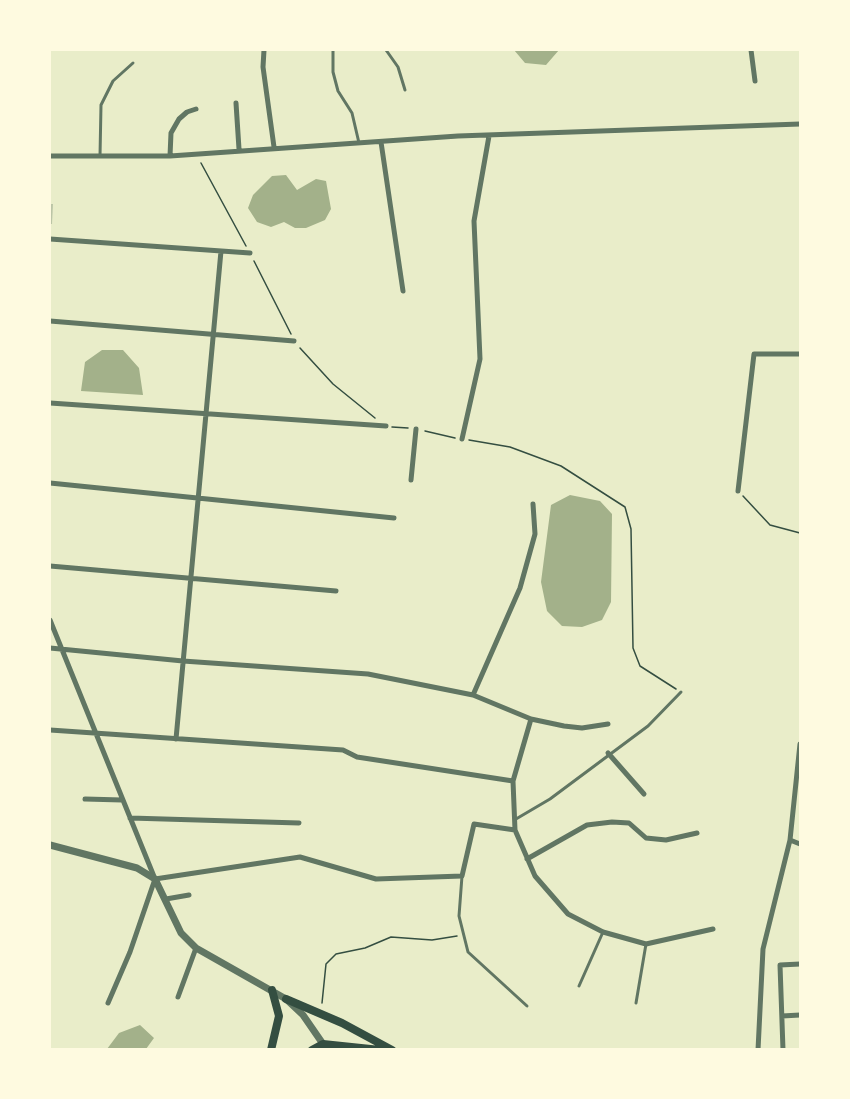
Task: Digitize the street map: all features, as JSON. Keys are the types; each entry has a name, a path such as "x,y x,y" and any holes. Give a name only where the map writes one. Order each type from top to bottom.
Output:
{"main road":[{"path":"271,1050 279,1016 272,990"},
{"path":"286,999 321,1013 392,1050"},
{"path":"312,1050 323,1044 380,1050"}],"street":[{"path":"264,50 263,67 274,147"},
{"path":"751,50 755,81"},
{"path":"236,103 239,150"},
{"path":"170,156 171,133 178,119 196,109"},
{"path":"50,156 170,156 274,147 489,136 801,124"},
{"path":"462,439 480,359 474,221 489,136"},
{"path":"381,142 403,291"},
{"path":"50,239 250,253"},
{"path":"176,739 221,250"},
{"path":"50,321 294,341"},
{"path":"738,491 754,354 801,354"},
{"path":"50,403 386,426"},
{"path":"411,480 416,429"},
{"path":"50,483 394,518"},
{"path":"473,695 520,588 535,534 533,504"},
{"path":"50,566 336,591"},
{"path":"50,620 93,733 154,879 181,933 196,948 286,999 303,1015 323,1044"},
{"path":"50,648 183,661 368,674 473,695 531,719 582,728 608,724"},
{"path":"531,719 513,781 515,830 535,876 568,914 603,932 646,944 713,929"},
{"path":"50,730 343,750 357,757 513,781"},
{"path":"758,1050 763,949 790,840 800,747"},
{"path":"608,753 644,795"},
{"path":"85,799 122,800"},
{"path":"130,818 299,823"},
{"path":"527,859 587,825 612,822 629,824 646,838 666,840 697,833"},
{"path":"50,845 137,868 154,879 300,857 376,879 462,876 474,824 515,830"},
{"path":"790,840 801,844"},
{"path":"108,1003 130,952 154,879"},
{"path":"166,899 189,895"},
{"path":"178,997 196,948"},
{"path":"783,1050 780,964 801,964"},
{"path":"782,1016 801,1015"}],"lane":[{"path":"333,50 333,72 338,91 352,113 359,143"},
{"path":"386,50 398,67 405,90"},
{"path":"100,156 101,105 113,81 133,63"},
{"path":"514,820 550,799 608,753 648,726 681,692"},
{"path":"462,876 459,916 468,952 527,1006"},
{"path":"579,986 603,932"},
{"path":"636,1003 646,944"}],"path":[{"path":"196,154 250,253 294,341 333,384 386,426 416,429 510,447 561,466 625,507 631,529 633,648 640,666 681,692"},
{"path":"738,491 770,525 801,533"},
{"path":"321,1013 326,964 336,954 365,948 391,937 432,940 464,935"}],"shaded area":[{"path":"514,50 559,50 546,65 525,63"},
{"path":"286,175 297,190 316,179 326,181 331,209 325,220 306,228 295,228 284,222 271,227 257,222 248,208 253,195 272,176"},
{"path":"102,350 123,350 139,368 143,395 81,391 85,362"},
{"path":"570,495 600,501 612,514 611,602 602,620 582,627 562,626 547,611 541,582 551,505"},
{"path":"140,1025 154,1038 146,1049 107,1049 119,1033"}],"building":[{"path":"50,204 53,204 52,224 50,224"}]}
